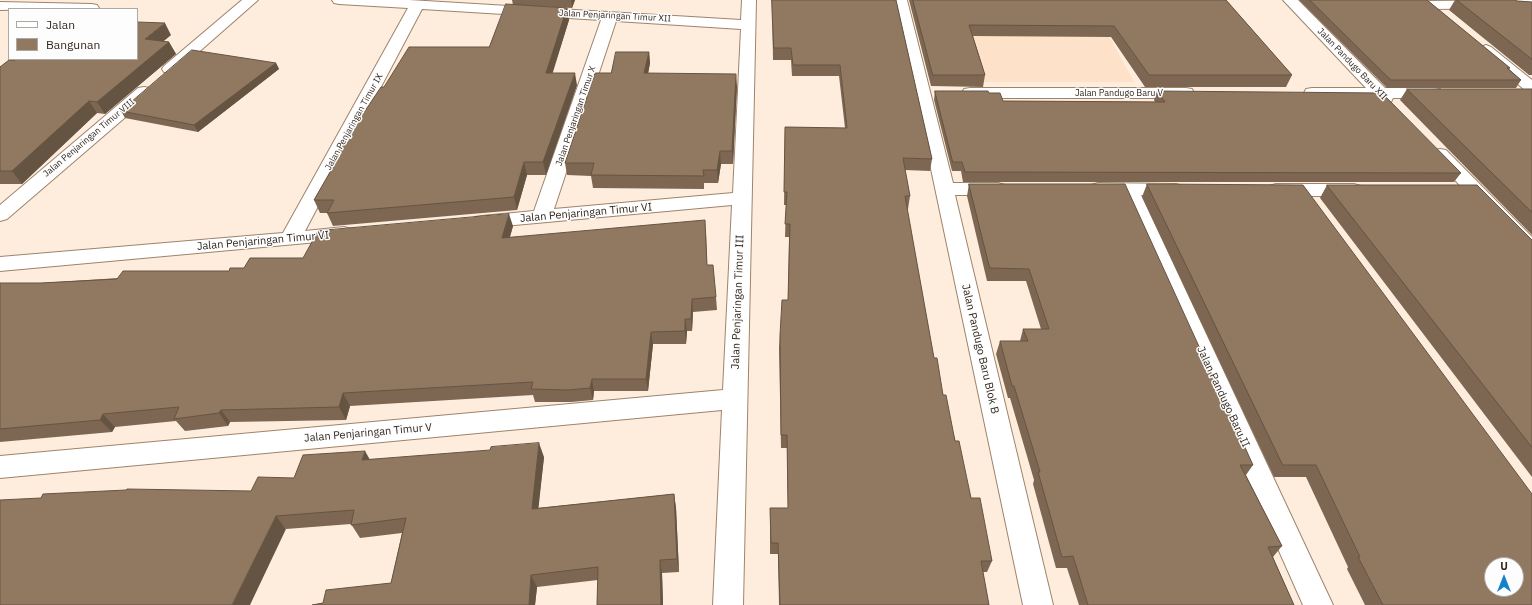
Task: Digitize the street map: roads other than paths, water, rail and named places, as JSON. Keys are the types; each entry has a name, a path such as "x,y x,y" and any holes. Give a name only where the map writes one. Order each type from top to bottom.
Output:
{"street":[{"path":"93,8 103,0"},
{"name":"Jalan Penjaringan Timur VIII","path":"0,215 251,0"},
{"name":"Jalan Penjaringan Timur XII","path":"339,0 748,25"},
{"name":"Jalan Penjaringan Timur III","path":"728,605 749,0"},
{"name":"Jalan Pandugo Baru Blok B","path":"900,0 939,93 944,189 1038,605"},
{"name":"Jalan Pandugo Baru XII","path":"1290,0 1396,109"},
{"path":"1427,2 1532,4"},
{"path":"1427,2 1448,19"},
{"name":"Jalan Penjaringan Timur IX","path":"290,239 417,5"},
{"path":"0,6 61,8"},
{"name":"Jalan Penjaringan Timur X","path":"542,217 610,16"},
{"path":"1472,39 1532,88"},
{"name":"Jalan Pandugo Baru V","path":"939,93 1199,93"},
{"path":"1293,93 1448,93"},
{"path":"1427,141 1532,249"},
{"path":"944,189 1016,189"},
{"path":"1080,189 1192,190"},
{"name":"Jalan Pandugo Baru II","path":"1128,189 1318,605"},
{"path":"1255,190 1373,190"},
{"path":"1303,190 1317,209"},
{"path":"1451,190 1475,190"},
{"name":"Jalan Penjaringan Timur VI","path":"463,224 742,198"},
{"name":"Jalan Penjaringan Timur VI","path":"0,264 361,233"},
{"name":"Jalan Penjaringan Timur V","path":"0,467 735,399"}]}
